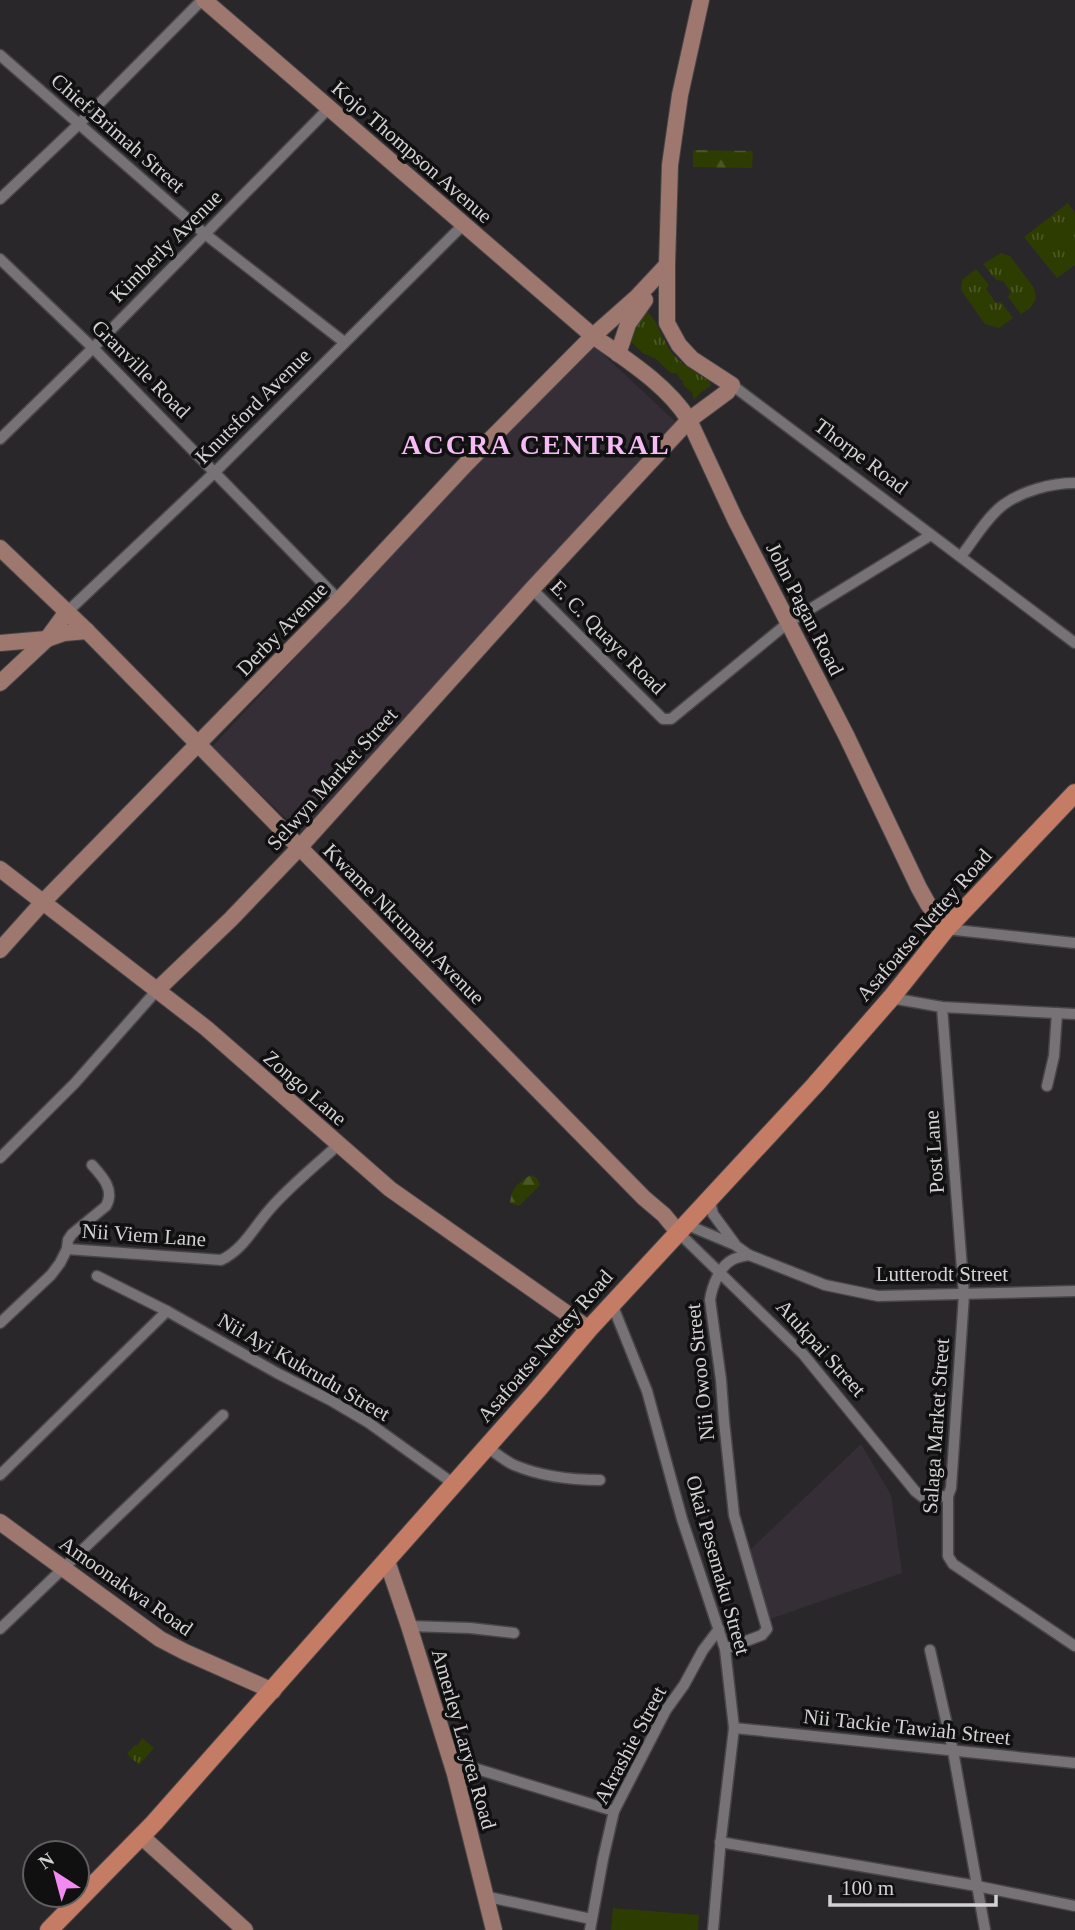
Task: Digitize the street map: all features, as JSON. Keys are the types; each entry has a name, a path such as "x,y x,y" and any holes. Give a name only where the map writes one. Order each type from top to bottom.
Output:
{"main road":[{"name":"Kojo Thompson Avenue","path":"203,0 593,336"},
{"path":"667,323 670,165 680,95 701,0"},
{"path":"618,354 628,324 667,271"},
{"name":"Derby Avenue","path":"0,950 43,902 339,600 459,471 593,336 667,271"},
{"path":"642,303 667,323"},
{"name":"Thorpe Road","path":"667,323 679,345 692,359 732,385"},
{"name":"John Pagan Road","path":"593,336 668,394 689,420 735,519 857,757 919,888 946,929"},
{"name":"Selwyn Market Street","path":"158,989 231,919 299,848 532,589 689,420 727,392 732,385"},
{"name":"Kwame Nkrumah Avenue","path":"0,548 87,632 643,1198 681,1228"},
{"path":"0,683 47,639 66,613"},
{"path":"0,643 87,632"},
{"name":"Asafoatse Nettey Road","path":"49,1930 141,1836 273,1691 589,1329 815,1085 891,998 946,929 1075,793"},
{"name":"Zongo Lane","path":"0,869 206,1028 390,1189 589,1329"},
{"name":"Amoonakwa Road","path":"0,1522 160,1639 273,1691"},
{"name":"Amerley Laryea Road","path":"387,1561 410,1626 450,1761 494,1930"},
{"path":"141,1836 245,1930"}],"street":[{"path":"0,199 203,0"},
{"name":"Chief Brimah Street","path":"0,55 205,234 344,342"},
{"name":"Kimberly Avenue","path":"0,439 329,108"},
{"name":"Knutsford Avenue","path":"66,613 215,472 464,224"},
{"name":"Granville Road","path":"0,258 93,348 339,600"},
{"name":"Thorpe Road","path":"732,385 1075,643"},
{"path":"961,556 1001,506 1040,489 1062,483 1075,483"},
{"name":"E. C. Quaye Road","path":"532,589 663,719 671,719 789,622 931,535"},
{"path":"946,929 1075,943"},
{"name":"Selwyn Market Street","path":"0,1158 75,1083 158,989"},
{"path":"891,998 942,1007 1075,1014"},
{"name":"Post Lane","path":"942,1007 964,1295"},
{"path":"1047,1086 1054,1056 1057,1013"},
{"name":"Nii Viem Lane","path":"67,1249 221,1260 241,1246 270,1208 338,1145"},
{"path":"0,1323 51,1275 60,1264 72,1234 109,1201 108,1187 92,1165"},
{"path":"709,1198 713,1214 736,1245"},
{"path":"681,1228 736,1245"},
{"name":"Atukpai Street","path":"681,1228 720,1273 803,1354 915,1491 924,1498 948,1496"},
{"name":"Lutterodt Street","path":"736,1245 749,1255 825,1285 878,1296 1075,1291"},
{"path":"720,1273 732,1260 749,1255"},
{"name":"Nii Owoo Street","path":"720,1273 710,1300 734,1515 767,1629 724,1649"},
{"name":"Nii Ayi Kukrudu Street","path":"97,1276 330,1400 369,1423 454,1484"},
{"name":"Salaga Market Street","path":"964,1295 951,1488 948,1496 948,1556 950,1561 1075,1646"},
{"name":"Okai Pesemaku Street","path":"612,1304 647,1391 682,1519 724,1649 734,1728 720,1842 713,1930"},
{"path":"0,1475 167,1311"},
{"path":"0,1629 223,1415"},
{"path":"487,1447 513,1465 558,1477 600,1480"},
{"path":"410,1626 514,1633"},
{"name":"Akrashie Street","path":"591,1925 614,1811 666,1710 719,1629"},
{"path":"930,1650 953,1751 985,1930"},
{"name":"Nii Tackie Tawiah Street","path":"734,1728 1075,1763"},
{"path":"450,1761 614,1811"},
{"path":"720,1842 977,1886 1075,1906"},
{"path":"484,1896 591,1925"}],"shaded area":[{"path":"590,342 681,427 301,832 211,748"},
{"path":"861,1444 891,1495 902,1573 767,1620 749,1551"}],"green space":[{"path":"693,150 753,151 752,168 693,167"},
{"path":"1068,203 1075,213 1075,265 1057,278 1024,237"},
{"path":"1001,253 1010,256 1034,288 1036,299 1030,308 1021,314 1008,297 1011,292 1003,281 996,280 983,264"},
{"path":"976,269 989,285 986,289 996,303 1001,302 1013,318 999,328 985,324 961,290 962,280"},
{"path":"646,311 673,354 710,382 711,386 694,400 692,392 684,386 677,373 671,373 628,339 633,326 638,326 637,319"},
{"path":"531,1175 537,1178 540,1185 519,1206 510,1203 516,1186"},
{"path":"142,1738 154,1748 139,1765 127,1754"},
{"path":"613,1908 699,1915 698,1930 611,1930"}],"district":[{"name":"ACCRA CENTRAL","path":"536,444"}]}
